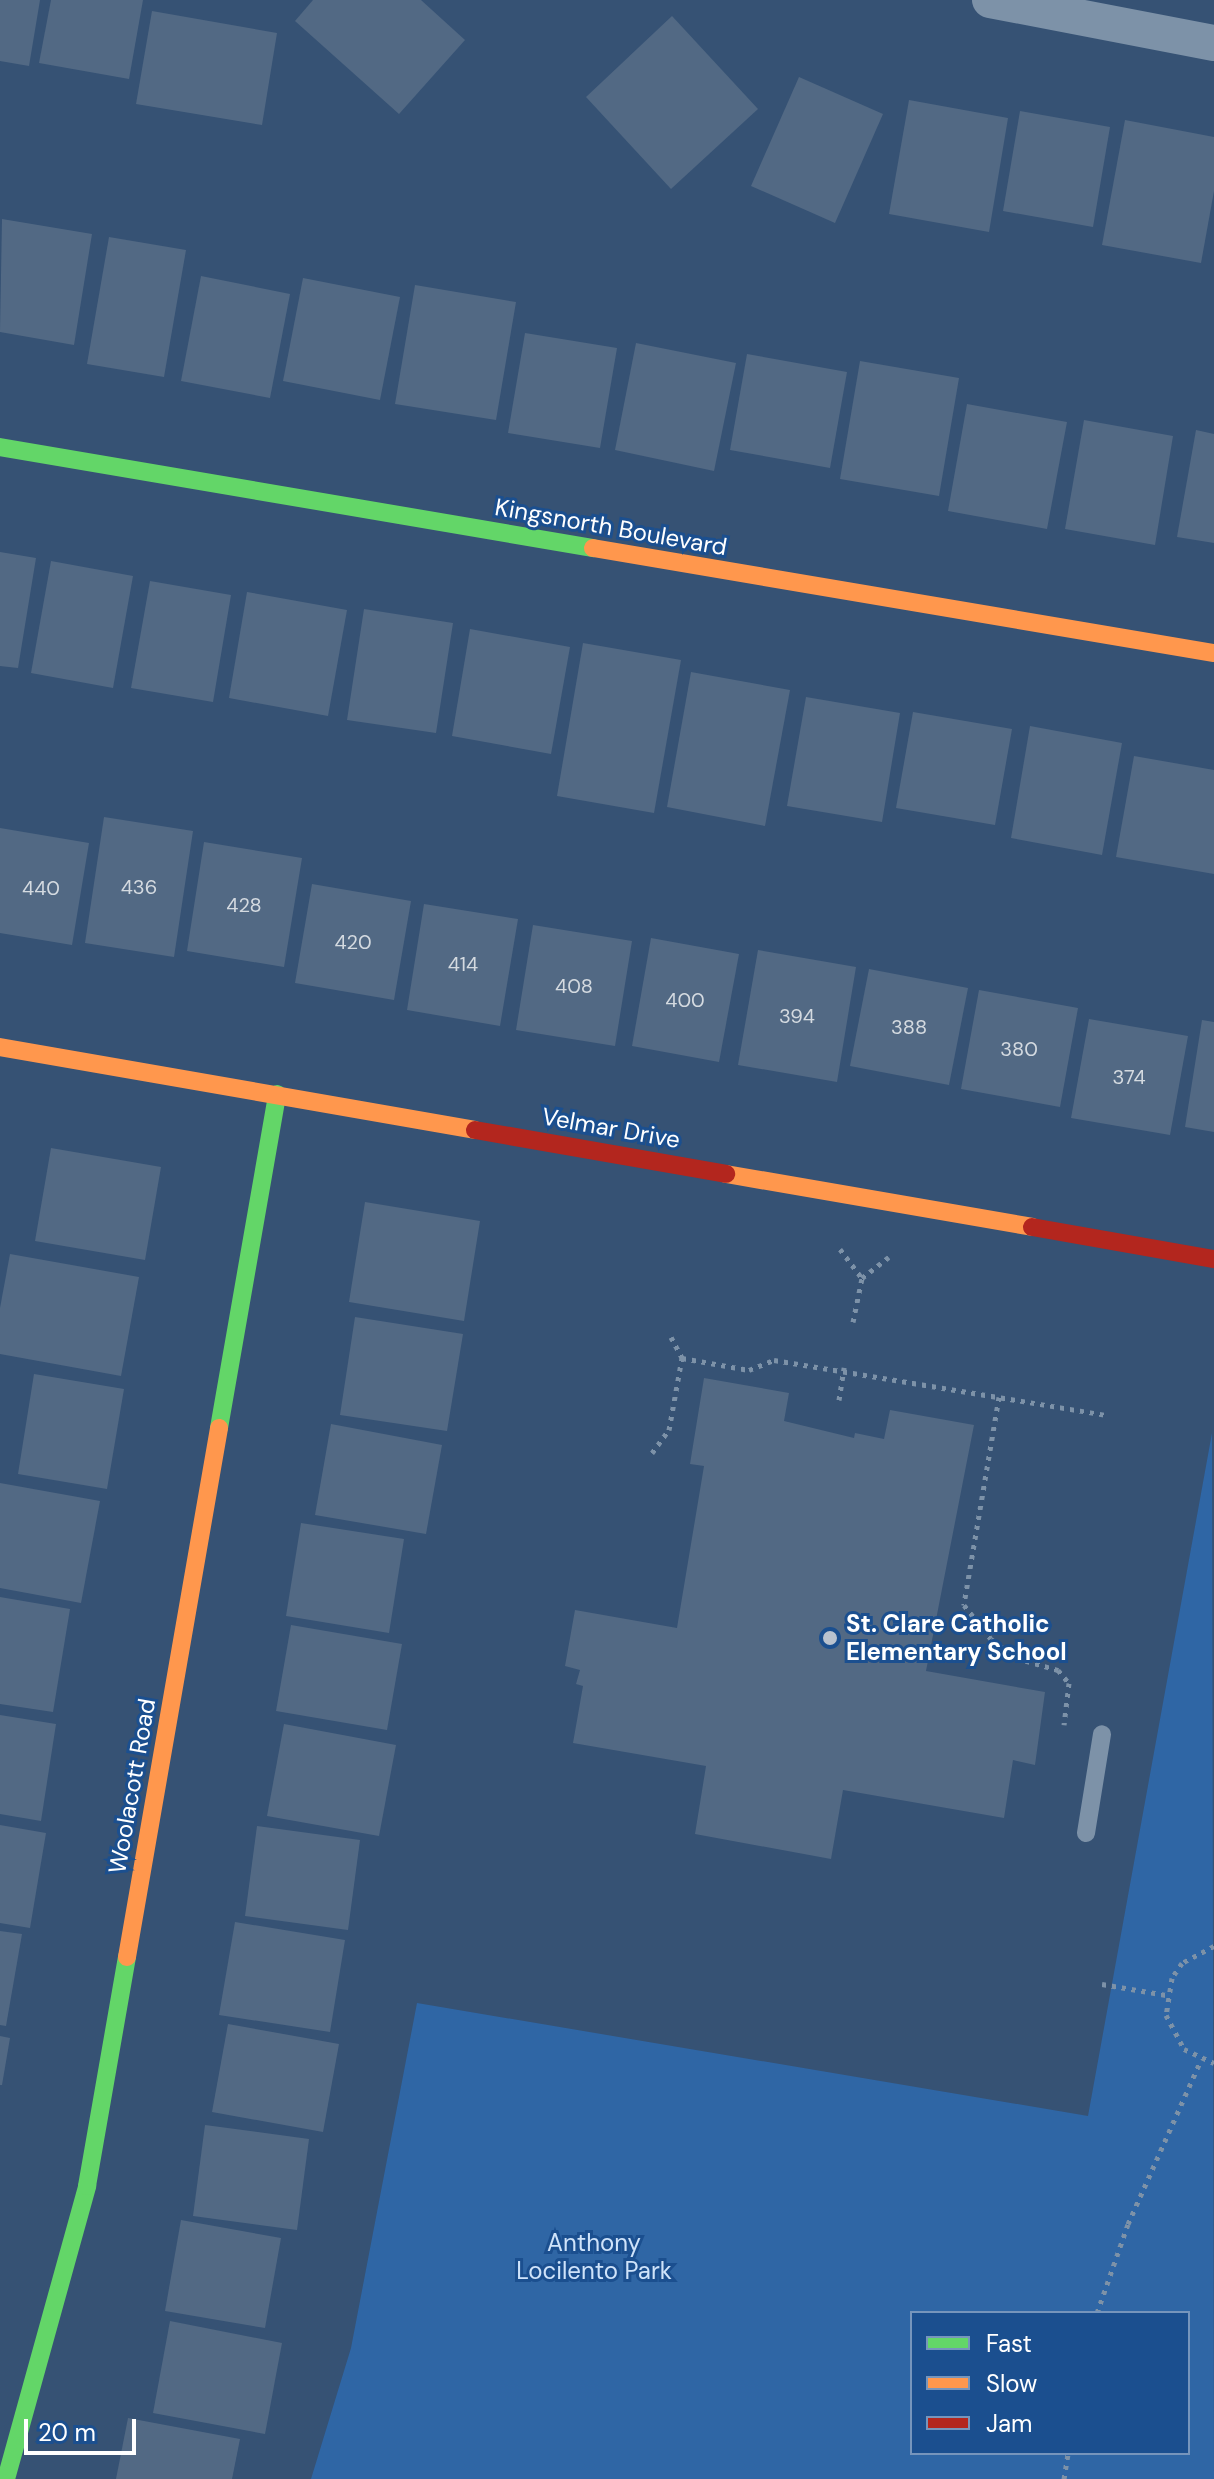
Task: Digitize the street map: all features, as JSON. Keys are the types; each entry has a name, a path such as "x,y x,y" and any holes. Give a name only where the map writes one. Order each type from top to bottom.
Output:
{"street":[{"path":"990,0 1214,43"},
{"name":"Kingsnorth Boulevard","path":"0,447 1214,653"},
{"name":"Velmar Drive","path":"0,1047 1214,1259"},
{"name":"Woolacott Road","path":"6,2479 87,2186 277,1094"}],"lane":[{"path":"1086,1833 1102,1734"}],"path":[{"path":"840,1249 862,1278"},
{"path":"853,1322 862,1278 889,1257"},
{"path":"652,1453 669,1430 682,1358 671,1337"},
{"path":"682,1358 749,1370 774,1360 844,1369 1105,1415"},
{"path":"839,1400 844,1369"},
{"path":"999,1397 964,1605 991,1639 1016,1658 1058,1670 1069,1683 1064,1725"},
{"path":"1214,1946 1182,1963 1166,1995 1172,2033 1201,2060 1214,2063"},
{"path":"1102,1984 1166,1995"},
{"path":"1098,2311 1128,2224 1201,2060"},
{"path":"1064,2479 1068,2455"}],"green space":[{"name":"Anthony Locilento Park","path":"1212,1433 1214,2479 311,2479 351,2348 417,2003 1088,2116"}],"building":[{"path":"0,0 40,0 29,66 0,61"},
{"path":"51,0 143,0 129,79 39,63"},
{"path":"313,0 421,0 465,40 399,114 295,21"},
{"path":"152,11 277,33 262,125 136,104"},
{"path":"672,16 758,109 671,189 586,97"},
{"path":"799,77 883,114 835,223 751,186"},
{"path":"909,100 1008,118 989,232 889,214"},
{"path":"1020,111 1110,127 1093,227 1003,211"},
{"path":"1125,120 1214,137 1214,191 1201,263 1102,245"},
{"path":"2,219 92,234 74,345 0,332"},
{"path":"109,237 186,250 164,377 87,364"},
{"path":"201,276 290,294 270,398 181,381"},
{"path":"303,278 400,297 380,400 283,381"},
{"path":"415,285 516,302 496,420 395,404"},
{"path":"525,333 617,348 600,448 508,433"},
{"path":"636,343 736,363 714,471 615,450"},
{"path":"747,354 847,372 830,468 730,450"},
{"path":"860,361 959,378 939,496 840,479"},
{"path":"967,404 1067,422 1047,529 948,511"},
{"path":"1084,420 1173,436 1155,545 1065,529"},
{"path":"1196,430 1214,434 1214,543 1177,537"},
{"path":"0,552 36,558 18,668 0,666"},
{"path":"51,561 133,576 113,688 31,673"},
{"path":"150,581 231,595 213,702 131,688"},
{"path":"247,592 347,610 328,716 229,698"},
{"path":"364,609 453,623 436,733 347,720"},
{"path":"470,629 570,647 551,754 452,736"},
{"path":"583,643 681,660 654,813 557,796"},
{"path":"691,672 790,690 765,826 667,807"},
{"path":"806,697 900,713 882,822 787,806"},
{"path":"913,712 1012,729 995,825 896,808"},
{"path":"1030,726 1122,743 1102,855 1011,838"},
{"path":"1134,756 1214,770 1214,874 1116,857"},
{"path":"104,817 193,831 174,957 85,943"},
{"path":"0,828 89,843 72,945 0,933"},
{"path":"204,842 302,858 284,967 187,951"},
{"path":"312,884 411,901 394,1000 295,983"},
{"path":"424,904 518,919 500,1026 407,1010"},
{"path":"533,925 632,941 615,1046 516,1030"},
{"path":"651,938 739,954 719,1062 632,1046"},
{"path":"758,950 856,967 837,1082 738,1065"},
{"path":"869,969 968,988 949,1085 850,1066"},
{"path":"979,990 1078,1008 1060,1107 961,1089"},
{"path":"1089,1019 1188,1036 1170,1135 1071,1118"},
{"path":"1202,1020 1214,1022 1214,1132 1185,1127"},
{"path":"51,1148 161,1167 145,1260 35,1241"},
{"path":"365,1202 480,1221 464,1321 349,1302"},
{"path":"10,1254 139,1277 121,1376 0,1354 0,1308"},
{"path":"355,1317 463,1334 447,1431 340,1415"},
{"path":"34,1374 124,1389 107,1489 18,1474"},
{"path":"704,1378 789,1393 784,1421 854,1438 855,1433 884,1439 890,1410 974,1425 926,1671 1045,1692 1035,1765 1013,1760 1004,1818 843,1790 831,1859 695,1834 706,1766 573,1743 583,1686 576,1684 580,1670 565,1666 575,1610 677,1628 704,1466 690,1464"},
{"path":"331,1424 442,1445 426,1534 315,1515"},
{"path":"0,1483 100,1501 81,1603 0,1588"},
{"path":"301,1523 404,1539 389,1633 286,1616"},
{"path":"0,1597 70,1609 53,1712 0,1704"},
{"path":"291,1625 402,1644 387,1730 276,1711"},
{"path":"0,1715 56,1724 41,1821 0,1814"},
{"path":"284,1724 396,1745 379,1836 267,1816"},
{"path":"0,1825 46,1833 30,1928 0,1923"},
{"path":"257,1826 360,1840 348,1930 245,1916"},
{"path":"235,1922 345,1940 330,2032 219,2015"},
{"path":"0,1931 22,1934 6,2026 0,2025"},
{"path":"228,2024 339,2044 323,2132 212,2112"},
{"path":"0,2036 10,2038 2,2085 0,2085"},
{"path":"205,2125 309,2139 297,2230 193,2216"},
{"path":"181,2220 281,2238 265,2328 165,2311"},
{"path":"170,2321 282,2343 265,2434 153,2413"},
{"path":"128,2418 240,2439 232,2479 116,2479"}],"traffic: fast":[{"path":"0,447 593,548"},
{"path":"219,1428 277,1094"},
{"path":"6,2479 87,2186 127,1957"}],"traffic: slow":[{"path":"593,548 1214,653"},
{"path":"0,1047 475,1130"},
{"path":"726,1174 1032,1227"},
{"path":"127,1957 219,1428"}],"traffic: jam":[{"path":"475,1130 726,1174"},
{"path":"1032,1227 1214,1259"}],"place":[{"name":"St. Clare Catholic Elementary School","path":"830,1638"}]}
